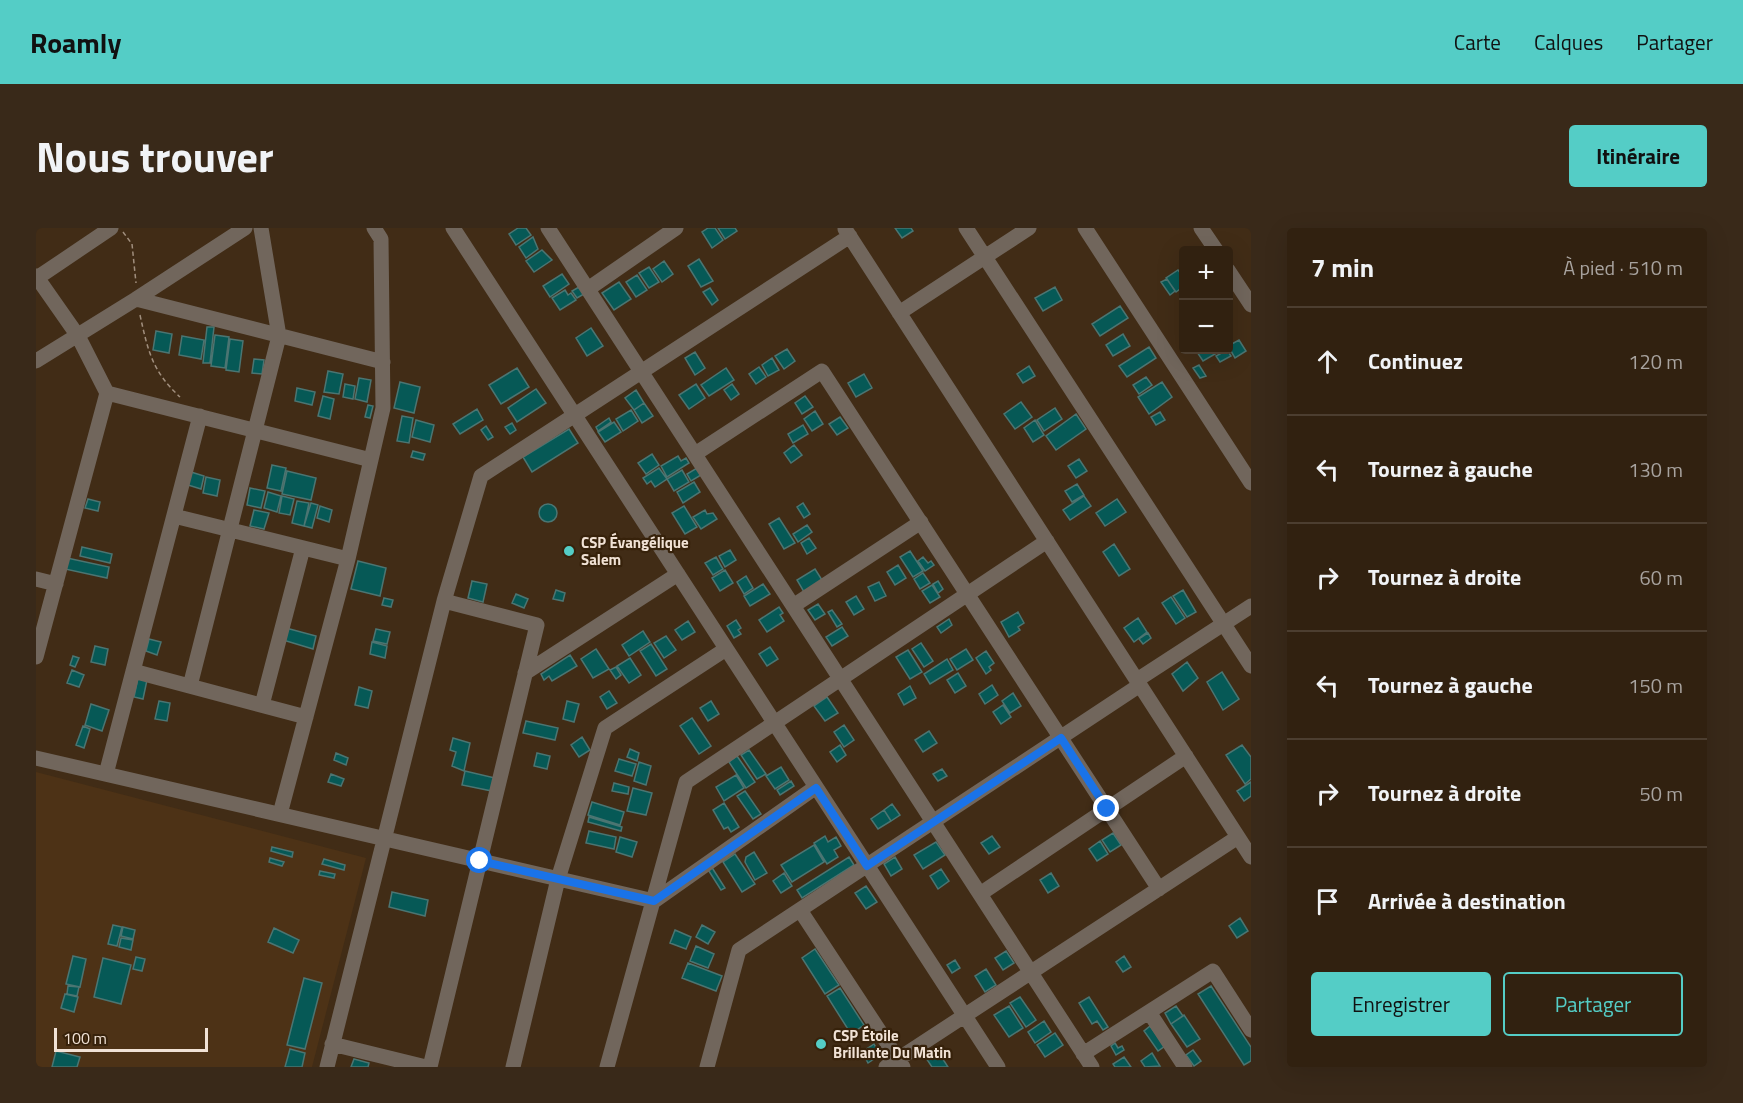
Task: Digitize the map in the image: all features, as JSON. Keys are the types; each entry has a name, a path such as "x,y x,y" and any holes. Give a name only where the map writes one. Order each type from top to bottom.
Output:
{"street":[{"path":"36,657 107,393 78,336 37,277 111,228"},
{"path":"36,361 245,228"},
{"path":"190,686 279,336 261,228"},
{"path":"280,814 348,559 383,408 381,239 374,228"},
{"path":"453,228 998,1067"},
{"path":"548,228 1092,1067"},
{"path":"588,289 676,228"},
{"path":"966,228 1251,666"},
{"path":"899,313 1029,228"},
{"path":"1085,228 1251,483"},
{"path":"1201,228 1213,246"},
{"path":"327,1067 444,601 481,476 642,372 847,232 1251,857"},
{"path":"1233,278 1251,305"},
{"path":"136,299 383,362"},
{"path":"695,454 822,371 1159,890"},
{"path":"107,393 371,460"},
{"path":"106,774 200,416"},
{"path":"174,516 348,559"},
{"path":"793,606 921,522"},
{"path":"607,1067 686,782 1047,541"},
{"path":"261,705 303,548"},
{"path":"525,673 678,574"},
{"path":"36,579 56,584"},
{"path":"430,1067 537,625 444,601"},
{"path":"707,1067 739,950 1061,738 1138,682 1251,606"},
{"path":"513,1067 558,879 605,728 726,649"},
{"path":"133,671 306,717"},
{"path":"980,894 1186,756"},
{"path":"36,758 654,901 816,788"},
{"path":"800,910 896,1064 965,1016 1238,837"},
{"path":"1083,1054 1213,971 1251,1030"},
{"path":"1149,1011 1185,1067"},
{"path":"332,1044 426,1067"}],"path":[{"path":"120,228 132,244 136,299 148,350 158,374 185,402"}],"shaded area":[{"path":"36,772 366,858 312,1067 36,1067"}],"building":[{"path":"518,228 526,228 531,235 516,245 509,234"},
{"path":"708,228 715,228 723,240 712,248 702,232"},
{"path":"718,228 735,228 737,231 725,239"},
{"path":"895,228 911,228 913,231 902,238"},
{"path":"533,237 538,249 526,258 519,247"},
{"path":"542,250 552,260 534,272 526,261"},
{"path":"699,259 713,281 701,287 688,266"},
{"path":"664,261 673,274 662,282 653,269"},
{"path":"649,267 659,282 649,288 639,273"},
{"path":"1178,270 1179,290 1176,292 1166,278"},
{"path":"562,274 569,284 550,297 543,286"},
{"path":"637,275 647,290 636,297 626,282"},
{"path":"1167,279 1175,291 1170,295 1161,282"},
{"path":"619,282 631,299 614,310 602,293"},
{"path":"579,287 584,294 577,298 572,291"},
{"path":"1055,287 1062,300 1043,311 1035,298"},
{"path":"710,288 718,300 712,305 703,292"},
{"path":"565,290 568,295 571,293 576,300 560,310 552,298"},
{"path":"1120,306 1128,318 1100,336 1092,324"},
{"path":"207,327 214,327 210,363 203,363"},
{"path":"591,328 603,346 587,356 576,338"},
{"path":"156,331 172,334 169,353 153,350"},
{"path":"1123,334 1130,346 1113,356 1106,345"},
{"path":"215,335 229,337 225,368 211,366"},
{"path":"182,336 204,340 201,359 179,355"},
{"path":"230,339 243,341 239,372 226,370"},
{"path":"1239,340 1246,351 1235,358 1233,343"},
{"path":"1149,347 1156,358 1127,377 1119,366"},
{"path":"787,349 795,361 784,369 775,356"},
{"path":"695,352 705,368 695,375 685,358"},
{"path":"1198,354 1215,354 1203,361"},
{"path":"1230,354 1231,356 1220,362 1216,356"},
{"path":"772,358 779,370 768,376 762,365"},
{"path":"254,359 264,360 262,374 252,373"},
{"path":"1199,365 1206,376 1200,378 1193,368"},
{"path":"1029,366 1035,376 1023,383 1017,374"},
{"path":"759,367 766,377 756,384 749,374"},
{"path":"517,368 529,387 501,404 489,385"},
{"path":"726,368 734,380 709,396 701,385"},
{"path":"328,371 343,374 339,394 324,392"},
{"path":"864,374 872,388 856,397 848,383"},
{"path":"1146,377 1152,385 1139,394 1133,385"},
{"path":"359,378 371,380 367,402 355,399"},
{"path":"400,382 420,387 414,413 394,408"},
{"path":"1162,382 1172,397 1149,414 1138,397"},
{"path":"345,384 355,386 353,399 343,397"},
{"path":"696,384 705,398 689,409 679,395"},
{"path":"732,384 739,394 731,400 724,390"},
{"path":"297,388 315,392 312,405 295,401"},
{"path":"536,389 546,403 517,422 508,408"},
{"path":"636,390 644,403 634,410 625,398"},
{"path":"323,396 334,399 330,419 318,416"},
{"path":"805,396 813,407 802,414 795,403"},
{"path":"1021,402 1032,417 1015,429 1004,414"},
{"path":"644,403 653,416 642,423 634,410"},
{"path":"368,405 373,406 370,418 365,417"},
{"path":"1055,408 1062,419 1044,431 1037,420"},
{"path":"477,409 483,420 460,434 453,424"},
{"path":"631,410 638,421 623,431 616,419"},
{"path":"815,411 823,424 812,431 804,419"},
{"path":"1160,412 1165,420 1156,425 1151,417"},
{"path":"1076,414 1086,429 1056,450 1046,436"},
{"path":"402,416 413,418 409,443 397,441"},
{"path":"840,417 848,428 837,435 829,424"},
{"path":"609,418 611,422 598,431 596,427"},
{"path":"416,420 434,425 430,442 412,437"},
{"path":"1035,420 1044,435 1033,442 1024,428"},
{"path":"614,422 621,432 605,442 598,432"},
{"path":"512,423 516,430 510,434 505,427"},
{"path":"803,425 808,434 793,443 788,434"},
{"path":"486,426 493,437 488,440 481,430"},
{"path":"569,429 578,443 532,472 523,457"},
{"path":"794,445 802,455 791,463 784,453"},
{"path":"413,451 425,454 423,460 411,457"},
{"path":"652,454 659,465 646,474 638,463"},
{"path":"678,456 681,461 686,458 689,463 667,477 661,466"},
{"path":"1079,459 1087,471 1076,478 1068,466"},
{"path":"272,465 286,468 281,491 267,488"},
{"path":"659,468 667,479 655,487 651,481 647,484 643,478"},
{"path":"697,468 701,475 691,481 687,474"},
{"path":"682,470 689,482 674,491 667,479"},
{"path":"287,471 316,478 311,500 282,494"},
{"path":"191,472 204,476 201,489 188,485"},
{"path":"206,477 220,480 217,496 203,493"},
{"path":"694,482 700,492 683,503 677,492"},
{"path":"1077,484 1084,495 1072,502 1065,491"},
{"path":"250,488 265,491 261,508 247,505"},
{"path":"268,492 281,496 277,512 264,508"},
{"path":"282,496 294,499 290,515 279,513"},
{"path":"1084,496 1091,506 1070,520 1063,510"},
{"path":"88,499 100,502 98,511 85,508"},
{"path":"1117,499 1126,512 1105,526 1096,513"},
{"path":"297,501 309,503 304,526 292,523"},
{"path":"311,503 318,505 312,528 304,526"},
{"path":"803,503 810,514 804,518 797,507"},
{"path":"548,504 554,507 557,513 554,519 548,522 542,519 539,513 542,507"},
{"path":"320,506 332,510 329,522 317,518"},
{"path":"684,506 697,527 685,534 672,513"},
{"path":"254,510 269,513 264,529 250,526"},
{"path":"705,510 707,514 713,513 717,519 701,529 693,517"},
{"path":"779,518 795,543 784,549 769,524"},
{"path":"807,525 812,532 798,542 793,534"},
{"path":"809,538 816,548 807,554 801,543"},
{"path":"1114,544 1130,569 1119,576 1103,552"},
{"path":"82,547 112,554 110,563 80,556"},
{"path":"730,550 736,560 725,567 719,556"},
{"path":"910,551 923,571 913,577 900,557"},
{"path":"716,557 723,569 713,575 705,563"},
{"path":"923,557 928,563 931,561 934,565 925,571 918,561"},
{"path":"67,558 109,567 107,578 65,569"},
{"path":"358,561 386,568 380,596 351,589"},
{"path":"898,565 906,578 895,585 887,572"},
{"path":"815,569 822,580 804,592 797,580"},
{"path":"725,570 733,583 720,591 712,578"},
{"path":"923,573 930,583 920,589 914,579"},
{"path":"746,576 753,588 744,594 737,582"},
{"path":"472,581 487,584 483,602 468,598"},
{"path":"938,581 943,589 938,593 933,584"},
{"path":"879,582 886,596 875,601 868,587"},
{"path":"763,584 770,594 750,606 744,596"},
{"path":"932,585 940,597 930,603 922,591"},
{"path":"556,590 565,593 563,601 553,599"},
{"path":"1183,590 1196,612 1187,617 1173,596"},
{"path":"516,594 528,599 524,608 512,603"},
{"path":"856,596 864,609 854,615 846,602"},
{"path":"1171,597 1185,618 1176,624 1162,603"},
{"path":"384,598 393,600 391,607 382,605"},
{"path":"818,604 825,614 815,620 808,610"},
{"path":"779,607 784,621 767,632 759,620"},
{"path":"832,610 842,624 837,627 828,612"},
{"path":"1018,612 1024,623 1018,627 1020,630 1009,637 1001,622"},
{"path":"1138,618 1147,632 1134,642 1124,628"},
{"path":"949,619 952,625 941,633 937,627"},
{"path":"736,620 741,628 738,630 741,634 734,638 727,626"},
{"path":"688,621 695,632 682,640 675,630"},
{"path":"842,627 848,636 832,646 826,637"},
{"path":"286,628 316,636 313,649 283,640"},
{"path":"376,629 390,632 387,644 373,641"},
{"path":"643,631 650,642 629,656 622,645"},
{"path":"1148,633 1151,638 1143,644 1139,639"},
{"path":"666,636 676,650 664,658 654,643"},
{"path":"149,639 161,642 157,655 146,651"},
{"path":"372,642 387,646 385,658 370,654"},
{"path":"921,643 933,661 924,667 912,649"},
{"path":"651,644 667,669 656,676 640,651"},
{"path":"95,646 108,649 105,665 91,662"},
{"path":"770,647 778,659 767,666 759,654"},
{"path":"596,649 609,669 593,678 581,659"},
{"path":"966,649 973,660 957,670 950,659"},
{"path":"908,650 922,672 910,679 896,657"},
{"path":"986,651 994,663 986,674 976,658"},
{"path":"570,655 577,666 552,681 549,676 544,680 541,674"},
{"path":"73,656 79,658 75,667 70,665"},
{"path":"630,658 641,675 629,683 617,666"},
{"path":"947,659 953,670 930,684 924,674"},
{"path":"1187,662 1198,678 1183,691 1172,674"},
{"path":"616,667 621,675 616,679 610,670"},
{"path":"72,670 84,675 79,687 67,683"},
{"path":"1222,672 1239,699 1223,710 1207,682"},
{"path":"958,673 966,686 955,693 947,680"},
{"path":"138,678 147,680 143,699 134,697"},
{"path":"992,685 998,695 985,704 979,694"},
{"path":"910,686 916,698 904,705 898,694"},
{"path":"359,687 372,691 368,708 355,705"},
{"path":"609,691 617,703 607,709 600,697"},
{"path":"1013,693 1021,706 1010,713 1002,701"},
{"path":"827,697 838,713 825,721 814,706"},
{"path":"159,701 170,703 167,721 155,719"},
{"path":"567,701 579,704 574,722 563,719"},
{"path":"711,701 719,714 708,721 700,708"},
{"path":"91,704 109,710 102,731 85,725"},
{"path":"1003,705 1011,717 1001,724 993,712"},
{"path":"692,718 711,746 699,754 680,726"},
{"path":"526,721 558,728 555,740 523,733"},
{"path":"844,725 854,740 844,747 834,732"},
{"path":"83,726 90,729 84,748 76,745"},
{"path":"929,731 937,743 923,752 915,740"},
{"path":"582,737 590,750 579,757 571,745"},
{"path":"453,738 470,743 464,771 452,766 456,752 450,750"},
{"path":"840,745 846,755 837,762 830,752"},
{"path":"1242,745 1251,757 1251,779 1245,784 1226,755"},
{"path":"630,749 639,753 637,761 627,757"},
{"path":"749,750 766,774 757,779 741,755"},
{"path":"336,753 348,758 346,765 334,760"},
{"path":"537,753 550,756 547,769 534,766"},
{"path":"737,756 755,782 746,788 729,762"},
{"path":"619,759 636,764 632,776 615,771"},
{"path":"639,762 651,766 646,785 634,781"},
{"path":"781,767 789,780 775,789 766,776"},
{"path":"942,769 947,776 938,781 933,774"},
{"path":"465,771 495,778 492,791 462,785"},
{"path":"331,774 344,779 341,786 328,782"},
{"path":"736,775 744,788 724,801 716,787"},
{"path":"791,781 794,786 780,795 777,790"},
{"path":"1251,782 1251,796 1244,801 1237,791"},
{"path":"614,783 629,787 628,794 612,791"},
{"path":"633,788 652,793 646,815 627,811"},
{"path":"745,791 761,814 753,819 737,796"},
{"path":"592,802 624,812 620,825 588,815"},
{"path":"724,803 739,827 731,832 728,827 724,829 713,810"},
{"path":"892,804 900,815 891,821 884,810"},
{"path":"884,810 891,821 878,829 871,819"},
{"path":"589,817 622,827 621,831 588,822"},
{"path":"589,831 616,837 614,849 586,843"},
{"path":"1113,833 1121,845 1110,852 1102,840"},
{"path":"825,836 828,842 836,837 841,846 834,850 838,857 827,864 814,843"},
{"path":"992,836 1000,847 989,854 981,843"},
{"path":"620,837 637,842 632,857 616,852"},
{"path":"1100,841 1108,854 1097,861 1089,849"},
{"path":"936,842 945,855 923,869 914,855"},
{"path":"814,845 824,862 792,882 781,865"},
{"path":"272,847 293,852 292,857 271,851"},
{"path":"754,852 767,873 755,880 745,862 746,857"},
{"path":"735,854 755,884 742,892 723,862"},
{"path":"849,857 854,865 802,898 797,890"},
{"path":"895,857 902,869 891,876 884,864"},
{"path":"270,858 284,862 282,866 269,862"},
{"path":"324,859 345,865 344,870 322,864"},
{"path":"711,866 725,888 721,890 707,868"},
{"path":"941,869 949,881 938,889 930,876"},
{"path":"320,871 335,874 334,878 319,875"},
{"path":"784,873 792,886 781,893 773,881"},
{"path":"1051,873 1059,886 1048,893 1040,880"},
{"path":"866,886 877,902 866,909 855,893"},
{"path":"392,892 428,900 425,916 389,907"},
{"path":"1240,918 1248,931 1237,938 1229,926"},
{"path":"113,925 122,927 117,946 108,944"},
{"path":"702,925 715,932 708,944 696,937"},
{"path":"123,927 135,930 133,939 121,936"},
{"path":"274,928 299,940 293,953 268,942"},
{"path":"675,930 691,937 686,949 670,943"},
{"path":"121,938 133,940 131,950 119,947"},
{"path":"696,946 714,954 708,968 690,961"},
{"path":"815,949 839,985 825,994 802,958"},
{"path":"1006,951 1014,963 1003,970 995,958"},
{"path":"73,956 86,959 80,987 66,984"},
{"path":"1124,956 1131,967 1123,972 1116,962"},
{"path":"136,957 145,959 142,971 133,969"},
{"path":"103,958 131,965 121,1004 94,997"},
{"path":"955,960 960,968 952,973 947,965"},
{"path":"688,963 722,976 716,991 682,978"},
{"path":"986,969 996,985 985,992 975,976"},
{"path":"304,978 322,983 305,1049 287,1045"},
{"path":"68,986 79,987 77,996 67,994"},
{"path":"1211,986 1251,1047 1251,1061 1244,1065 1198,994"},
{"path":"840,988 864,1025 851,1034 827,996"},
{"path":"65,994 78,997 74,1012 61,1008"},
{"path":"1020,997 1036,1020 1026,1027 1010,1003"},
{"path":"1089,997 1108,1027 1103,1030 1097,1021 1092,1024 1079,1003"},
{"path":"1009,1006 1023,1028 1009,1037 994,1015"},
{"path":"1176,1006 1183,1016 1171,1024 1165,1013"},
{"path":"1184,1015 1200,1039 1187,1047 1171,1024"},
{"path":"1044,1021 1051,1032 1035,1043 1028,1032"},
{"path":"1150,1026 1165,1046 1158,1051 1144,1031"},
{"path":"1055,1033 1063,1045 1045,1057 1037,1045"},
{"path":"1115,1043 1118,1048 1122,1046 1124,1050 1116,1055 1111,1046"},
{"path":"874,1044 880,1055 868,1063 862,1052"},
{"path":"290,1049 305,1053 302,1067 285,1067"},
{"path":"937,1050 948,1067 932,1067 926,1058"},
{"path":"1193,1050 1201,1061 1194,1066 1186,1055"},
{"path":"56,1051 80,1057 77,1067 52,1067"},
{"path":"1152,1053 1160,1066 1145,1067 1141,1061"},
{"path":"1124,1057 1131,1067 1115,1067 1113,1064"},
{"path":"354,1059 369,1063 368,1067 351,1067"}],"place":[{"name":"CSP Évangélique Salem","path":"569,551"},
{"name":"CSP Étoile Brillante Du Matin","path":"821,1044"}],"route":[{"path":"480,861 654,901 816,788 867,866 1061,738 1107,809"}]}
